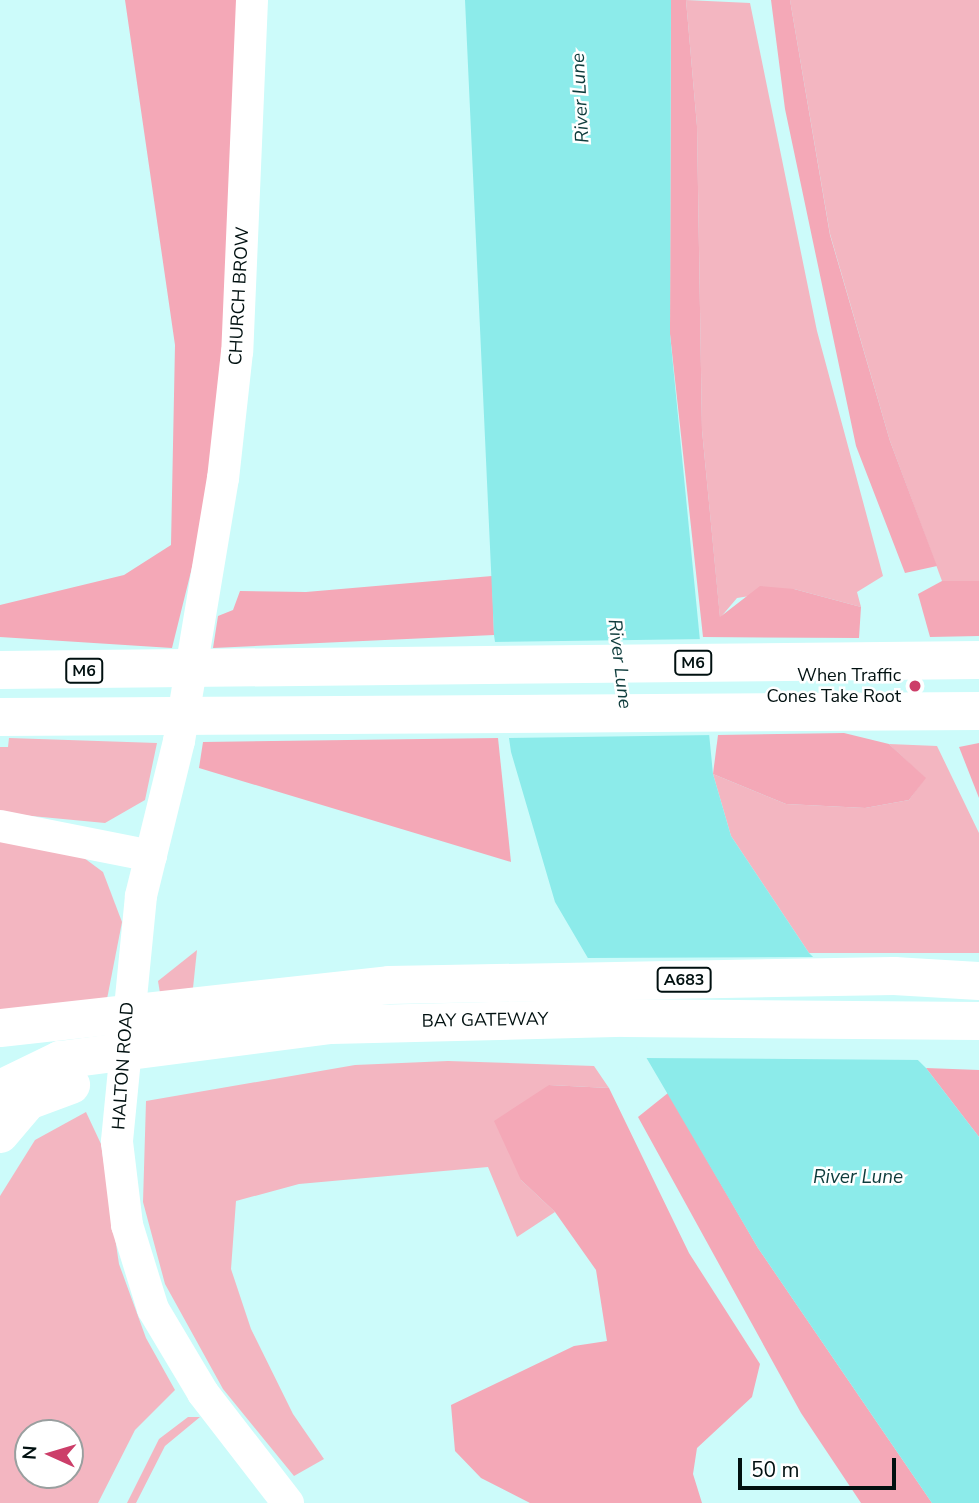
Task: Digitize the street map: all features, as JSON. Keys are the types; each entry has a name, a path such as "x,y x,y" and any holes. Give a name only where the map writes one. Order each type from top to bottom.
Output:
{"highway":[{"name":"M6","path":"0,670 168,672 979,660"},
{"path":"0,717 161,721 979,711"},
{"name":"BAY GATEWAY","path":"0,1089 188,1036 389,985 894,976 979,981"},
{"name":"BAY GATEWAY","path":"0,1028 69,1018 188,1036"},
{"name":"A683","path":"188,1036 625,1018 979,1021"},
{"path":"0,1134 57,1074"}],"street":[{"name":"CHURCH BROW","path":"206,590 237,352 252,0"},
{"name":"HALTON ROAD","path":"206,590 151,856 124,1031 117,1142 127,1225 153,1309 177,1354 288,1503"},
{"path":"0,826 151,856"}],"shaded area":[{"path":"125,0 243,0 225,344 206,511 172,648 0,637 0,605 124,575 171,545 175,345"},
{"path":"671,0 686,0 697,126 702,430 720,617 760,586 794,589 861,607 859,638 703,637 670,334"},
{"path":"686,0 750,3 817,331 883,576 857,592 861,607 794,589 737,598 720,618 702,430 697,126"},
{"path":"771,0 790,0 830,235 890,441 937,566 905,573 856,446 785,109"},
{"path":"790,0 979,0 979,581 942,581 890,441 830,234"},
{"path":"492,576 494,635 213,648 218,616 233,610 240,591 306,592"},
{"path":"942,581 979,581 979,636 930,637 918,594"},
{"path":"844,733 889,744 926,778 909,800 865,808 786,804 713,774 718,735"},
{"path":"9,738 157,743 145,800 105,823 0,813 0,747 8,747"},
{"path":"498,738 511,862 199,768 203,742"},
{"path":"979,743 979,798 959,747"},
{"path":"889,744 937,746 979,833 979,953 809,953 731,836 713,774 786,804 865,808 909,800 925,778"},
{"path":"0,839 76,852 103,872 122,922 107,999 0,1011"},
{"path":"197,950 193,988 160,993 158,981"},
{"path":"448,1061 594,1066 609,1088 549,1085 521,1180 555,1212 517,1237 488,1167 299,1184 236,1201 231,1269 251,1329 293,1414 324,1459 294,1476 223,1389 165,1284 143,1202 146,1101 355,1065"},
{"path":"926,1068 979,1070 979,1137"},
{"path":"549,1085 609,1088 689,1253 760,1364 752,1397 697,1448 693,1474 702,1503 530,1503 481,1478 455,1451 451,1405 574,1346 607,1341 596,1270 555,1212 521,1180 494,1121"},
{"path":"668,1093 758,1248 932,1503 861,1503 801,1413 638,1117"},
{"path":"86,1112 101,1144 119,1264 146,1338 175,1390 135,1430 98,1503 0,1503 0,1196 35,1140"},
{"path":"188,1417 200,1417 165,1446 136,1503 127,1503 159,1439"}],"water":[{"name":"River Lune","path":"465,0 671,0 670,334 713,774 731,836 809,953 926,1068 979,1137 979,1503 932,1503 758,1248 555,902 511,752 494,635"}],"pier":[{"path":"707,639 714,735 505,738 491,642"},
{"path":"818,957 923,1060 643,1058 584,958"}],"place":[{"name":"When Traffic Cones Take Root","path":"915,686"}]}
